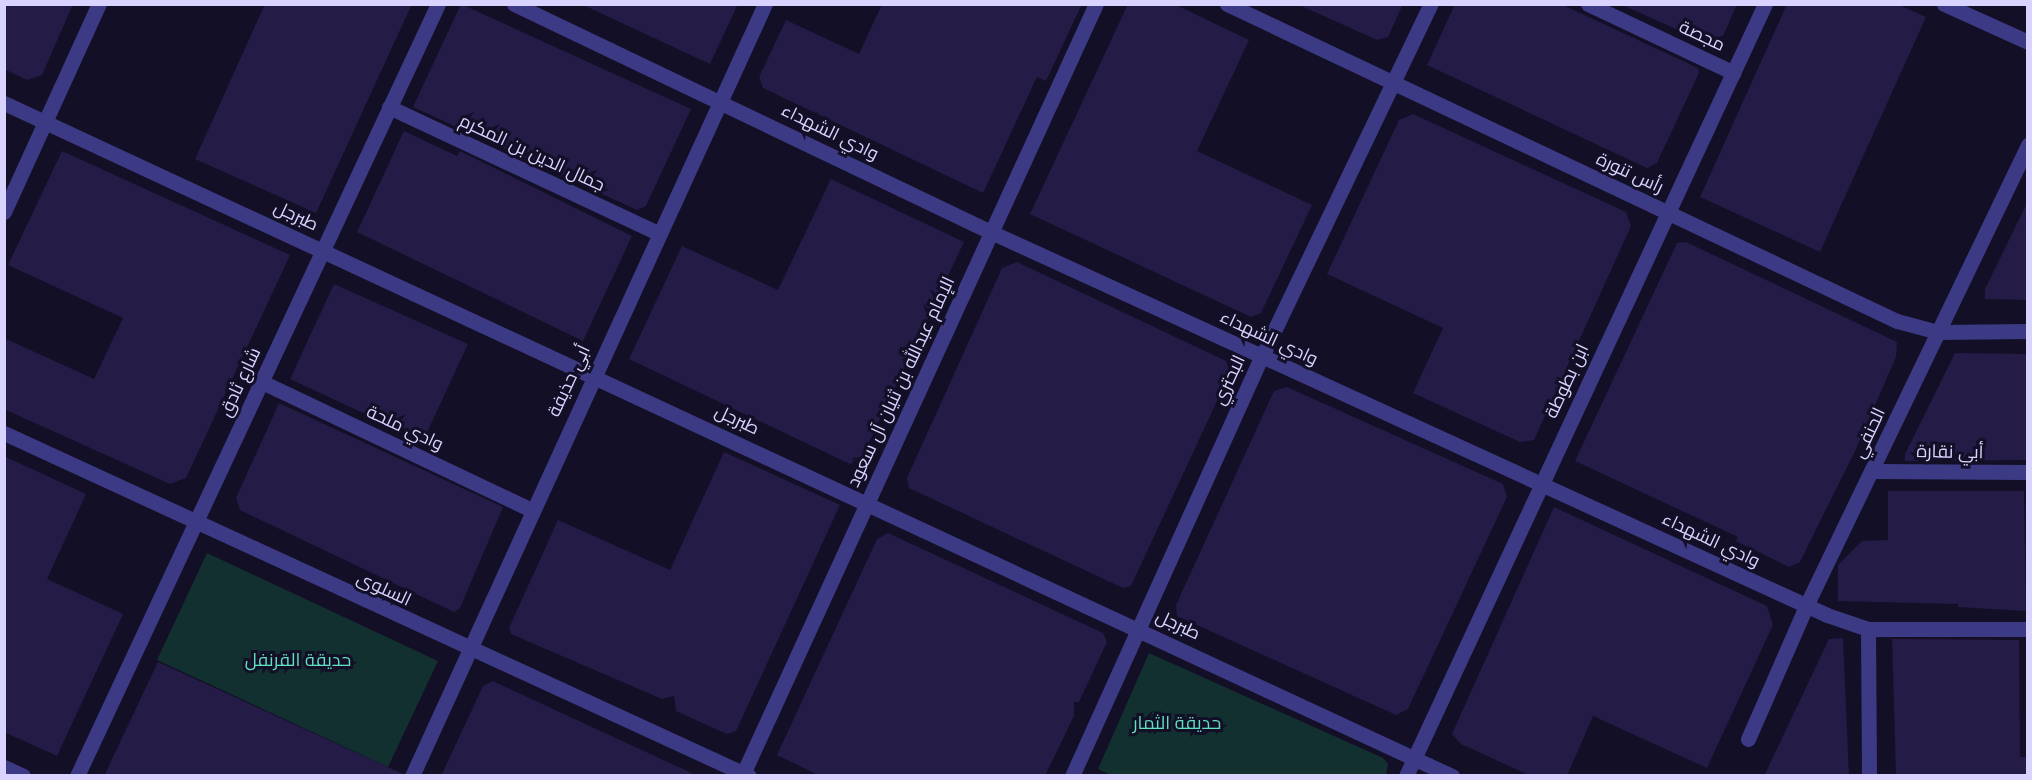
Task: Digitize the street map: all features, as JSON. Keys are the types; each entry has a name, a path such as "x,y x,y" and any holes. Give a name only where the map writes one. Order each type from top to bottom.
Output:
{"street":[{"path":"4,212 99,4"},
{"name":"شارع ثادق","path":"77,776 438,4"},
{"name":"وادي الشهداء","path":"514,4 991,232 1806,606 1868,629 2028,629"},
{"name":"أبي حذيفة","path":"412,776 658,233 765,4"},
{"name":"الإمام عبدالله بن ثنيان آل سعود","path":"744,775 867,501 1096,4"},
{"name":"رأس تنورة","path":"1227,4 1394,81 1897,321 1938,332 2028,331"},
{"name":"البحتري","path":"1072,776 1262,356 1431,4"},
{"name":"مجصة","path":"1588,4 1734,73"},
{"name":"ابن بطوطة","path":"1406,776 1540,482 1765,4"},
{"path":"1944,4 2028,42"},
{"name":"طبرجل","path":"4,103 867,501 1452,776"},
{"name":"جمال الدين بن المكرم","path":"389,107 658,233"},
{"name":"الحنفي","path":"1748,739 1806,606 2028,145"},
{"name":"وادي ملحة","path":"262,382 532,510"},
{"name":"السلوى","path":"4,434 744,775"},
{"name":"أبي نقارة","path":"1873,471 2028,472"},
{"path":"1868,629 1869,776"},
{"path":"4,767 23,776"}],"green space":[{"name":"حديقة القرنفل","path":"207,553 438,661 388,767 157,660"},
{"name":"حديقة الثمار","path":"1149,653 1383,758 1388,764 1386,775 1113,776 1098,769"}],"building":[{"path":"4,4 73,4 42,75 27,80 4,69"},
{"path":"265,4 412,4 316,213 195,159"},
{"path":"461,4 691,109 646,206 637,210 413,107"},
{"path":"581,4 738,4 710,64"},
{"path":"882,4 1082,4 1046,81 1037,77 983,193 763,88 759,77 786,20 859,54"},
{"path":"1128,4 1174,4 1249,40 1197,151 1312,205 1261,313 1251,317 1030,214"},
{"path":"1297,4 1403,4 1388,37 1377,40"},
{"path":"1455,4 1561,4 1698,68 1699,73 1657,163 1647,168 1427,65"},
{"path":"1620,4 1737,4 1718,48"},
{"path":"1787,4 1897,4 1926,17 1820,252 1700,197"},
{"path":"1413,114 1626,212 1631,226 1534,440 1520,442 1413,393 1443,328 1327,274 1399,120"},
{"path":"404,131 457,156 460,151 632,236 583,341 357,232"},
{"path":"62,151 290,255 186,478 170,484 4,409 4,338 94,379 123,318 8,265"},
{"path":"831,179 964,242 861,459 850,464 629,359 682,246 778,290"},
{"path":"2028,201 2028,300 1985,299 1985,289"},
{"path":"1686,242 1897,342 1896,357 1855,451 1800,562 1789,567 1736,541 1738,537 1575,461 1677,243"},
{"path":"1017,262 1226,361 1230,373 1131,586 1123,588 909,488 907,478 1002,268"},
{"path":"334,284 468,344 423,441 290,379"},
{"path":"1955,353 2027,354 2028,460 1905,461 1905,454"},
{"path":"1287,387 1503,484 1507,497 1408,709 1396,715 1177,616 1176,605 1274,391"},
{"path":"279,403 503,507 460,608 454,612 240,510 236,498"},
{"path":"724,452 840,505 736,731 727,734 676,711 674,696 662,699 511,634 509,628 558,520 670,570"},
{"path":"4,456 86,494 47,579 123,614 57,756 4,732"},
{"path":"1888,491 2024,491 2026,611 1958,607 1958,604 1838,601 1838,565 1862,541 1888,540"},
{"path":"1554,507 1767,606 1773,625 1707,768 1593,716 1567,776 1531,776 1461,744 1452,734"},
{"path":"888,533 1103,633 1107,642 1079,702 1074,702 1074,716 1045,776 820,776 777,755 877,539"},
{"path":"1843,638 1849,776 1764,776 1829,639"},
{"path":"1892,639 2019,640 2020,757 2028,757 2028,776 1896,776"},
{"path":"158,662 403,774 402,776 104,776"},
{"path":"493,681 698,776 441,776 483,686"}]}
